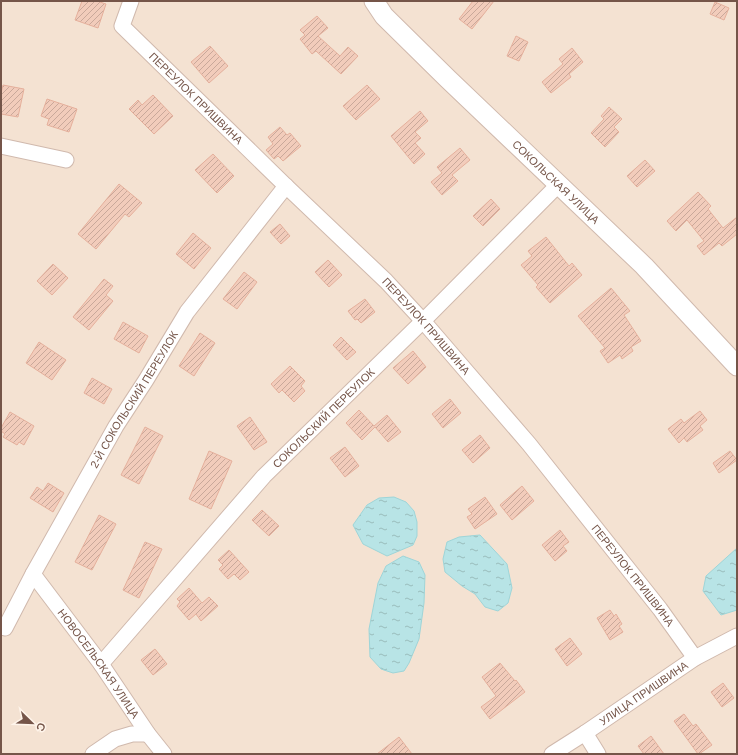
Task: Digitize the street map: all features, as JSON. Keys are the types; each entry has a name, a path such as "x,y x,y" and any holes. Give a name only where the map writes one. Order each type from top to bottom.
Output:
{"street":[{"name":"ПЕРЕУЛОК ПРИШВИНА","path":"131,1 122,26 386,281 423,321 529,444 660,609 695,658"},
{"name":"СОКОЛЬСКАЯ УЛИЦА","path":"374,1 384,16 448,79 644,266 737,366"},
{"path":"1,146 66,160"},
{"name":"СОКОЛЬСКИЙ ПЕРЕУЛОК","path":"101,664 264,476 423,321 559,184"},
{"name":"2-Й СОКОЛЬСКИЙ ПЕРЕУЛОК","path":"3,627 116,426 187,312 286,186"},
{"name":"НОВОСЕЛЬСКАЯ УЛИЦА","path":"33,574 101,664 148,734 164,754"},
{"name":"УЛИЦА ПРИШВИНА","path":"552,754 584,734 695,658 737,636"},
{"path":"94,754 115,739 132,734 148,734"},
{"path":"584,734 598,754"}],"shaded area":[{"path":"1,1 370,1 737,369 737,754 1,754"},
{"path":"376,1 737,1 737,364"}],"water":[{"path":"394,497 406,502 414,511 417,522 417,536 413,545 387,556 363,544 353,525 367,505 379,498"},
{"path":"480,535 507,564 512,588 508,603 498,611 485,607 475,594 462,586 445,572 443,559 447,542 459,537"},
{"path":"737,548 737,610 721,615 703,591 706,576"},
{"path":"403,556 419,562 425,575 424,603 419,639 409,663 404,671 393,673 381,669 370,657 369,629 378,583 386,566"}],"building":[{"path":"82,1 97,1 106,4 98,28 75,20"},
{"path":"473,1 494,1 472,29 459,19"},
{"path":"715,2 729,8 724,20 710,14"},
{"path":"317,16 328,28 318,36 340,56 348,47 358,56 341,74 316,51 312,54 300,39 305,35 300,30"},
{"path":"516,36 528,42 519,61 507,56"},
{"path":"210,46 228,66 209,83 191,62"},
{"path":"572,48 583,62 569,74 571,77 551,93 542,82 563,64 559,59"},
{"path":"3,85 24,89 18,117 1,114 1,93"},
{"path":"367,85 380,99 356,120 343,106"},
{"path":"153,95 173,116 154,134 129,109 138,100 142,105"},
{"path":"47,99 77,109 69,132 47,125 49,119 41,116"},
{"path":"609,107 622,119 614,127 619,132 605,147 591,133 604,119 601,116"},
{"path":"420,111 428,121 415,132 421,138 415,143 425,154 414,164 391,136"},
{"path":"280,127 287,135 290,133 301,146 283,161 278,156 274,159 266,150 273,144 268,137"},
{"path":"460,148 470,160 452,175 458,181 442,195 431,182 442,173 437,167"},
{"path":"213,154 234,176 217,193 195,170"},
{"path":"645,160 655,171 637,187 627,176"},
{"path":"119,184 142,203 129,217 125,214 96,249 78,234"},
{"path":"698,192 711,206 708,209 723,228 737,217 737,234 722,246 719,243 704,255 697,246 704,241 687,220 676,231 667,221"},
{"path":"491,199 500,209 483,226 473,216"},
{"path":"280,224 290,236 281,244 270,232"},
{"path":"193,233 211,248 194,269 176,254"},
{"path":"546,237 569,266 572,263 582,275 550,303 536,287 538,285 521,265 532,256 528,251"},
{"path":"328,260 342,275 329,287 315,272"},
{"path":"53,264 68,278 52,295 37,281"},
{"path":"244,272 257,282 237,309 223,299"},
{"path":"104,279 113,286 106,295 113,301 89,330 73,317"},
{"path":"611,288 630,311 624,315 641,341 631,347 633,351 622,359 620,355 608,363 600,351 605,348 578,316"},
{"path":"365,299 375,312 361,323 357,319 355,320 348,311"},
{"path":"123,322 148,336 139,353 114,339"},
{"path":"200,333 215,343 194,376 179,366"},
{"path":"341,337 356,352 347,360 333,345"},
{"path":"39,342 66,360 52,380 26,363"},
{"path":"413,351 426,367 408,384 393,368"},
{"path":"290,366 305,381 301,386 305,391 294,402 282,390 279,393 271,384"},
{"path":"92,378 112,389 104,404 84,393"},
{"path":"450,399 461,413 443,428 432,414"},
{"path":"359,410 374,426 387,415 401,432 388,442 375,427 362,440 346,423"},
{"path":"700,411 707,420 700,426 703,430 687,442 684,438 679,443 668,429 681,419 684,423"},
{"path":"10,412 34,426 24,445 19,442 17,445 3,437 5,434 1,431 1,428"},
{"path":"250,417 267,442 254,450 237,426"},
{"path":"145,427 163,436 139,484 121,475"},
{"path":"480,435 490,448 473,463 462,450"},
{"path":"345,447 359,466 345,477 330,458"},
{"path":"209,451 232,461 211,509 189,499"},
{"path":"730,451 737,460 719,473 713,463"},
{"path":"48,483 64,493 53,512 30,498 37,487 43,491"},
{"path":"522,486 534,501 512,520 500,505"},
{"path":"485,497 497,514 475,529 467,517 472,514 468,509"},
{"path":"262,510 279,526 269,536 252,520"},
{"path":"99,515 116,524 92,570 75,562"},
{"path":"560,530 569,542 563,546 567,551 555,561 542,545"},
{"path":"145,542 162,549 139,598 123,590"},
{"path":"229,550 249,572 240,580 234,574 228,579 219,569 223,565 218,560"},
{"path":"189,588 202,603 209,597 218,606 201,621 196,614 189,620 177,606 180,602 177,599"},
{"path":"610,610 614,616 616,614 622,624 619,626 623,632 610,640 597,618"},
{"path":"570,638 582,654 567,666 555,649"},
{"path":"155,649 167,664 153,675 141,660"},
{"path":"500,663 525,692 490,719 481,707 496,696 482,677"},
{"path":"723,683 734,698 722,707 711,692"},
{"path":"684,714 693,726 696,724 712,745 699,754 674,721"},
{"path":"651,736 664,754 644,754 638,746"},
{"path":"399,737 412,754 377,754"}]}
